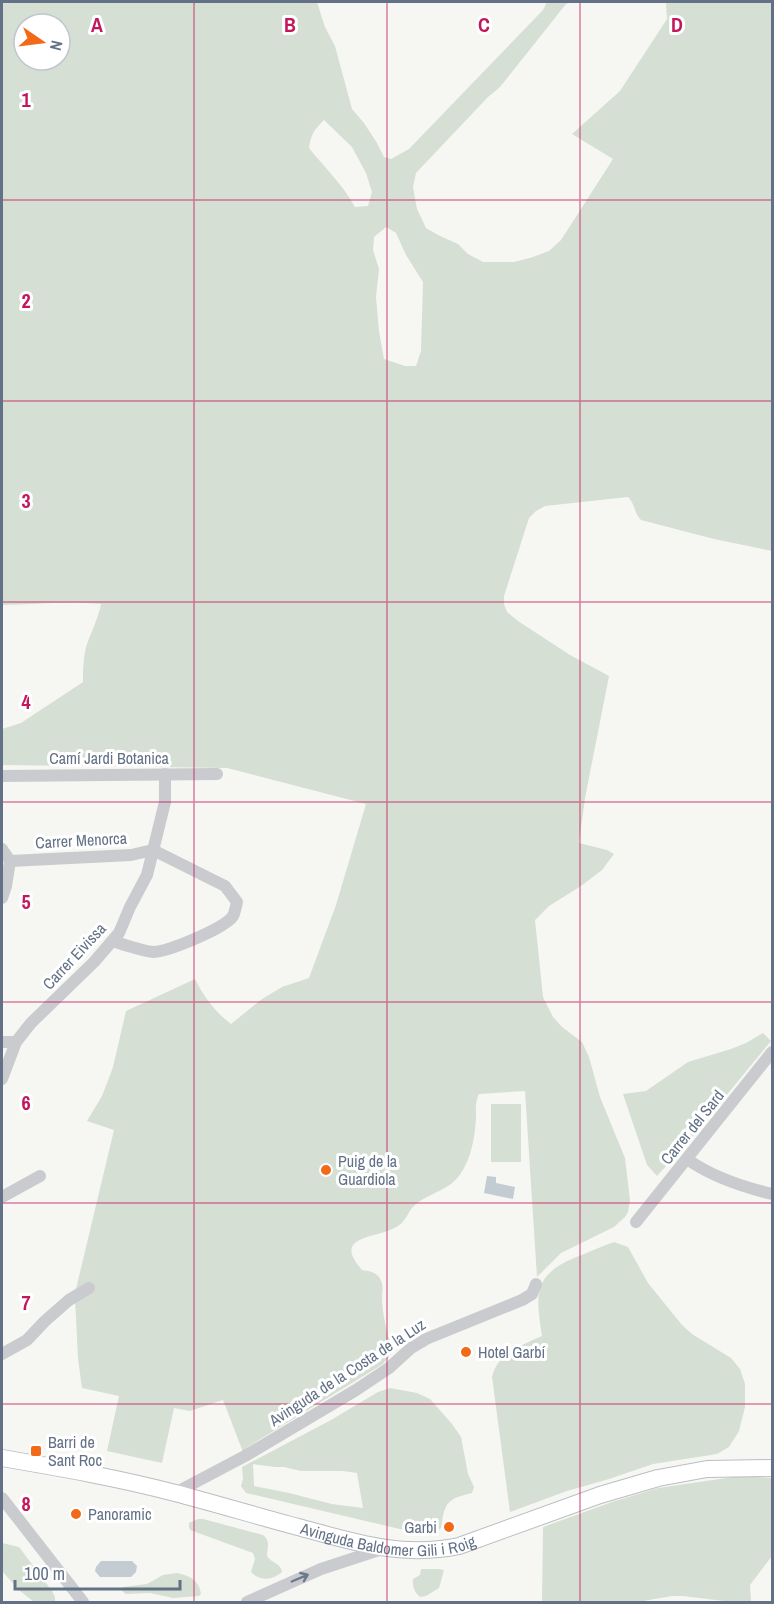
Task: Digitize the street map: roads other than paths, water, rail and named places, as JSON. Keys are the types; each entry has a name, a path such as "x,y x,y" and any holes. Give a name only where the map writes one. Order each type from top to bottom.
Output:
{"street":[{"name":"Carrer Eivissa","path":"2,1079 16,1042 31,1023 94,962 119,933 147,875 165,802 165,774"},
{"name":"Camí Jardi Botanica","path":"2,776 217,774"},
{"path":"2,849 10,861 2,898"},
{"name":"Carrer Menorca","path":"10,861 131,855 153,850"},
{"path":"112,941 153,952 192,940 233,917 237,902 225,886 153,850"},
{"path":"2,1042 16,1042"},
{"name":"Carrer del Sard","path":"636,1222 772,1052"},
{"path":"687,1159 719,1177 772,1194"},
{"path":"2,1197 40,1176"},
{"name":"Avinguda de la Costa de la Luz","path":"175,1493 245,1456 356,1390 426,1339 522,1300 532,1294 536,1284"},
{"path":"2,1354 27,1341 69,1300 89,1288"},
{"name":"Avinguda Baldomer Gili i Roig","path":"2,1458 113,1478 360,1544 403,1551 441,1550 459,1546 600,1495 680,1473 707,1468 772,1468"},
{"path":"2,1498 83,1602"},
{"path":"247,1602 321,1569 385,1548"}],"place":[{"name":"Puig de la Guardiola","path":"326,1170"},
{"name":"Hotel Garbí","path":"466,1352"},
{"name":"Barri de Sant Roc","path":"36,1451"},
{"name":"Panoramic","path":"76,1514"},
{"name":"Garbi","path":"449,1527"}]}
